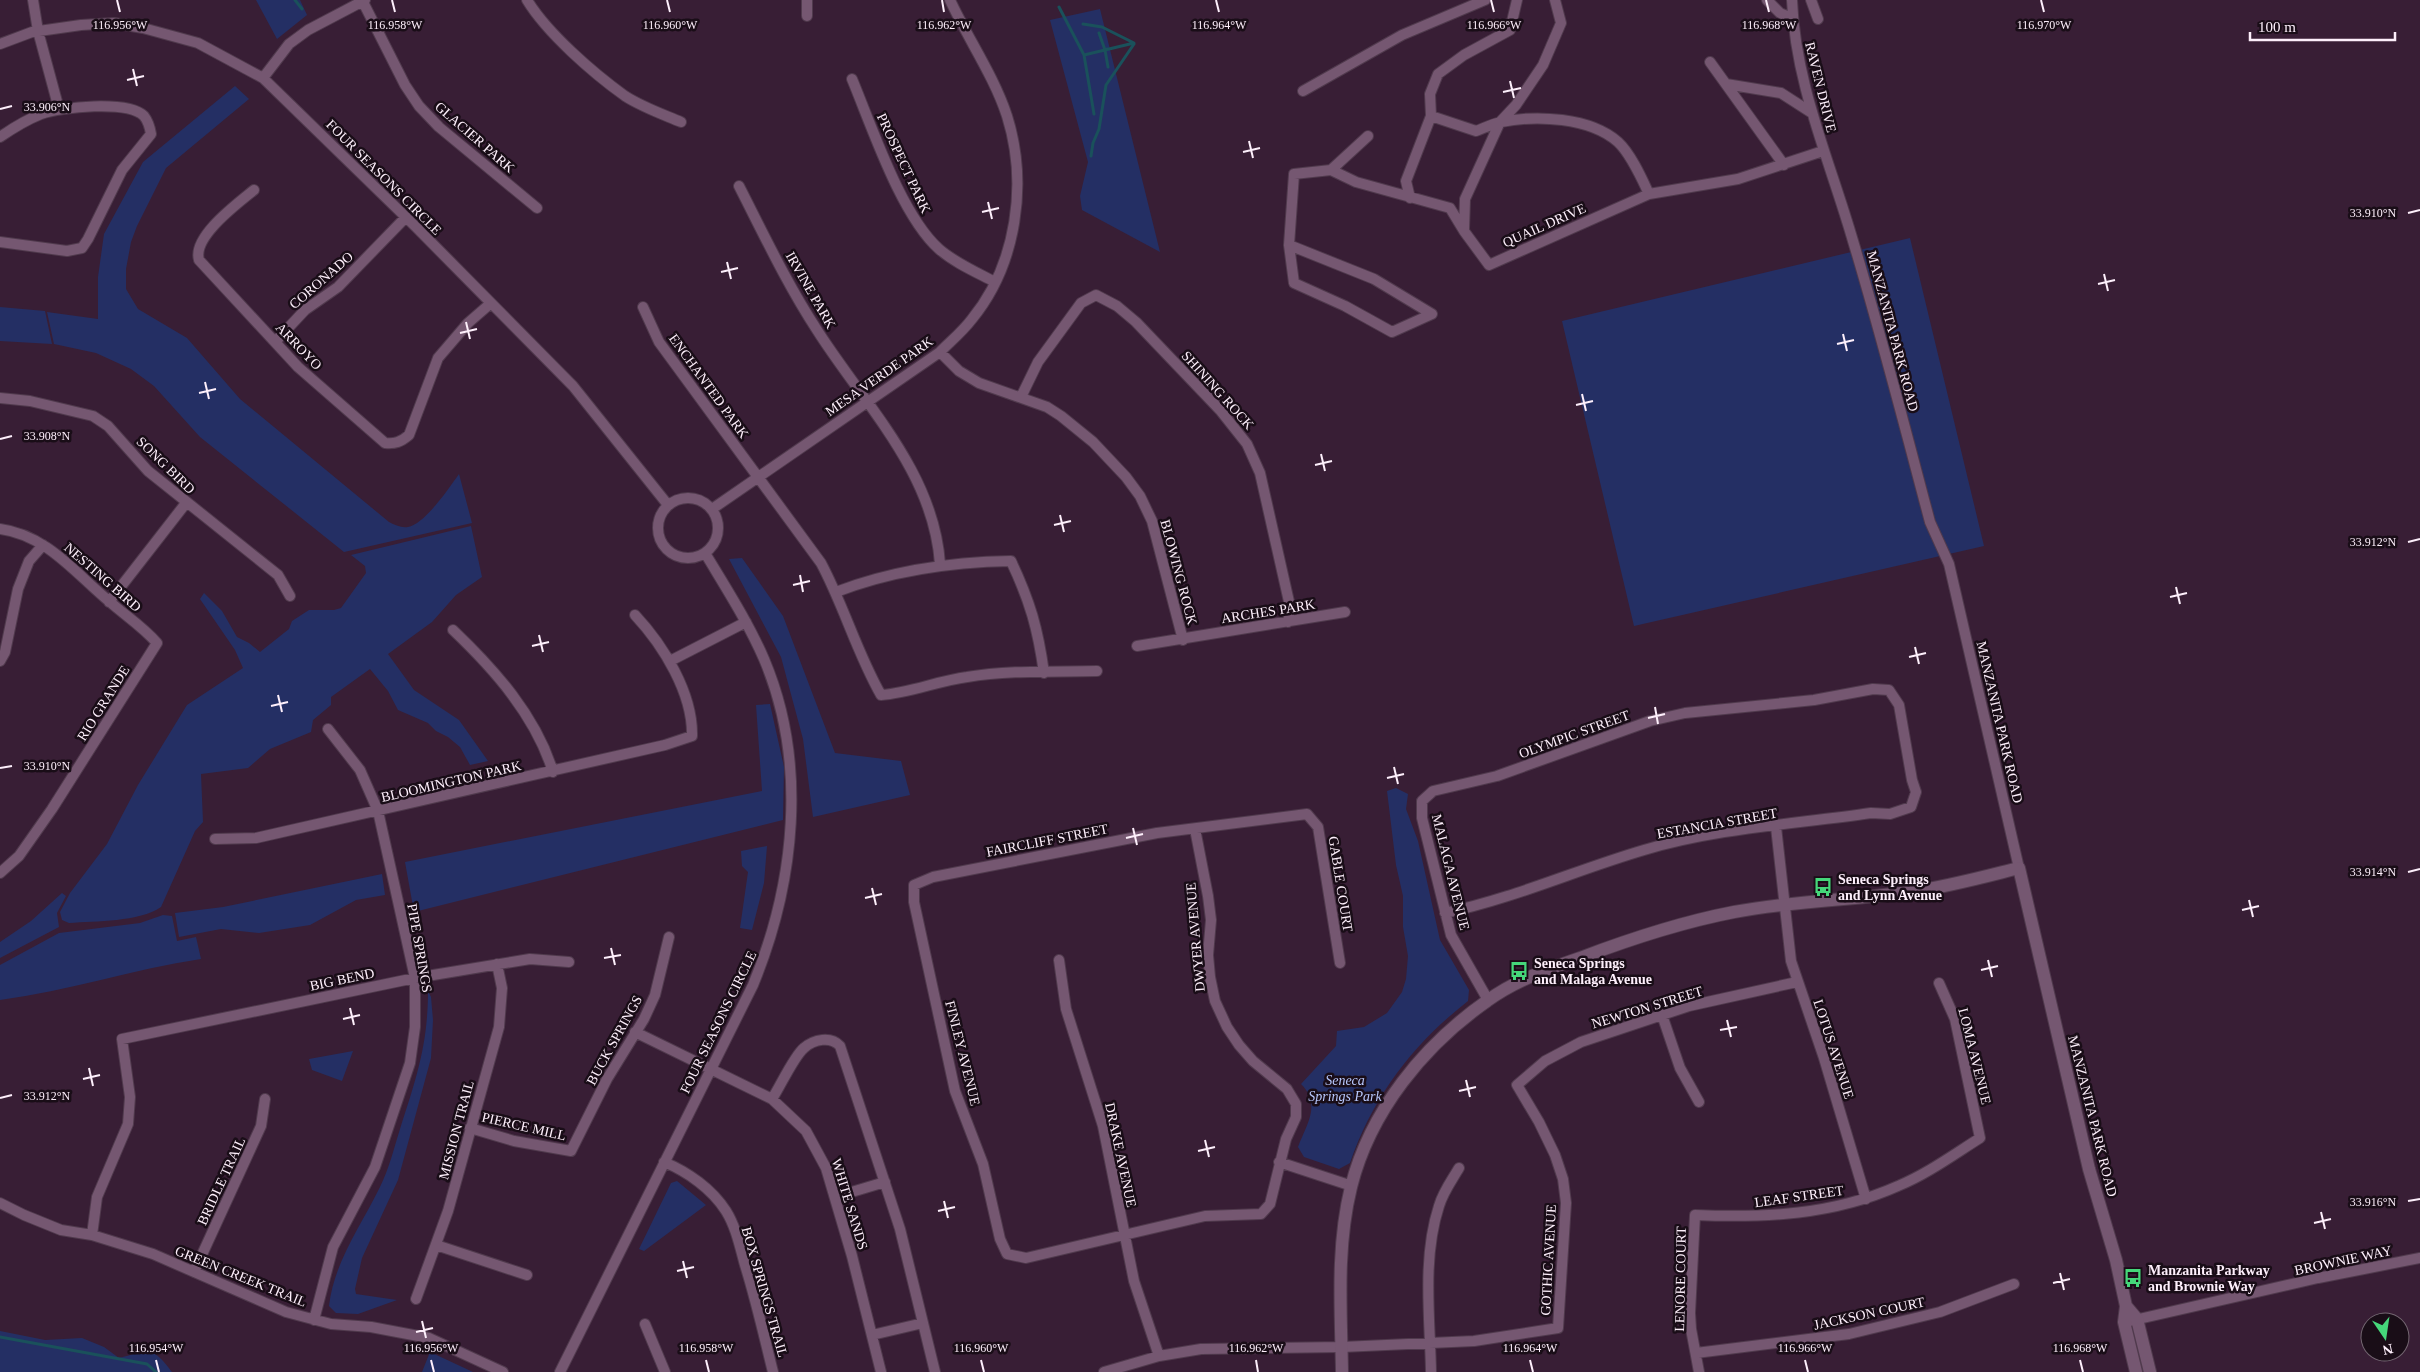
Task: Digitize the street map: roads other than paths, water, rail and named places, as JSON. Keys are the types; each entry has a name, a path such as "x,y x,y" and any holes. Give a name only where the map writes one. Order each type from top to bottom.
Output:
{"street":[{"path":"33,0 38,31 59,109"},
{"path":"263,78 289,44 308,30 363,0"},
{"name":"GLACIER PARK","path":"363,0 405,85 418,106 439,127 537,208"},
{"path":"527,0 534,12 559,41 626,96 681,122"},
{"path":"807,0 807,16"},
{"name":"MESA VERDE PARK","path":"712,509 940,352 972,319 995,282 1003,265 1015,224 1017,180 1012,138 995,88 950,0"},
{"path":"1303,91 1402,35 1485,0"},
{"path":"1410,198 1406,181 1432,116 1430,94 1438,74 1464,55 1510,30 1517,0"},
{"path":"1464,231 1465,199 1500,122 1516,105 1543,66 1561,23 1555,0"},
{"path":"1767,0 1780,13 1792,18"},
{"name":"RAVEN DRIVE","path":"1792,0 1792,18 1798,56 1823,151"},
{"path":"1811,0 1818,19"},
{"name":"FOUR SEASONS CIRCLE","path":"0,44 38,31 114,23 144,28 198,43 263,78 406,217 572,386 668,505"},
{"path":"1710,62 1784,165"},
{"name":"PROSPECT PARK","path":"852,79 888,165 917,224 940,250 995,282"},
{"path":"1726,84 1781,92 1812,113"},
{"path":"0,137 19,124 59,109 90,106 133,111 143,115 150,126 151,134 122,170 88,240 82,248 67,251 0,242"},
{"path":"1432,116 1476,131 1500,122 1536,119 1588,124 1618,142 1641,176 1649,194 1738,179 1823,151"},
{"path":"1331,170 1368,136"},
{"name":"MANZANITA PARK ROAD","path":"1823,151 1853,240 1930,522 1949,564 2089,1169 2126,1306 2150,1372"},
{"path":"1289,246 1374,279 1432,314 1392,332 1345,306 1294,283 1289,246 1294,174 1331,170 1356,182 1450,208 1464,231"},
{"name":"IRVINE PARK","path":"739,186 793,291 832,352 907,460 923,490 939,541 940,564"},
{"name":"ARROYO","path":"254,190 212,228 197,253 199,260 298,367 385,443 393,444 402,441 409,435 415,424 428,380 438,358 468,323 491,304"},
{"name":"QUAIL DRIVE","path":"1464,231 1489,264 1649,194"},
{"name":"CORONADO","path":"275,342 305,310 338,287 406,217"},
{"name":"SHINING ROCK","path":"1021,397 1038,362 1082,303 1096,295 1117,306 1136,322 1220,410 1247,444 1260,473 1266,498 1290,606 1288,622"},
{"name":"ENCHANTED PARK","path":"644,306 659,342 821,563 836,592 866,669 881,695 900,694 939,682 968,676 1044,673"},
{"name":"BLOWING ROCK","path":"940,352 959,371 980,383 1047,408 1076,426 1126,477 1140,496 1152,521 1182,640"},
{"name":"SONG BIRD","path":"0,398 47,404 93,416 108,426 148,471 278,575 290,596"},
{"path":"696,498 712,509 717,518 717,538 705,554 695,558 685,558 675,556 663,546 657,532 657,522 668,505 676,500 696,498"},
{"path":"109,602 186,503"},
{"name":"NESTING BIRD","path":"0,528 43,545 63,558 109,602 157,643"},
{"path":"0,661 5,652 18,589 29,561 43,545"},
{"name":"FOUR SEASONS CIRCLE","path":"560,1372 753,985 767,952 783,893 789,855 792,799 783,723 764,660 746,622 705,554"},
{"path":"836,592 864,581 940,564 1011,561 1028,598 1039,636 1044,673 1096,671"},
{"name":"ARCHES PARK","path":"1137,646 1345,612"},
{"path":"635,615 655,637 670,661 746,622"},
{"path":"453,630 483,658 532,723 547,753 553,772"},
{"name":"RIO GRANDE","path":"0,873 19,856 52,809 157,643"},
{"name":"BLOOMINGTON PARK","path":"215,839 256,838 378,812 665,746 692,736 691,716 670,661"},
{"name":"OLYMPIC STREET","path":"1422,801 1433,791 1497,776 1650,721 1685,713 1814,700 1873,689 1889,690 1899,705 1912,780 1916,792 1912,807"},
{"name":"PIPE SPRINGS","path":"314,1320 333,1247 375,1167 410,1062 416,1027 415,978 378,812 360,770 328,729"},
{"name":"MALAGA AVENUE","path":"1422,801 1422,818 1451,935 1488,1000"},
{"name":"ESTANCIA STREET","path":"1445,913 1515,895 1643,850 1713,835 1871,814 1890,814 1912,807"},
{"name":"FAIRCLIFF STREET","path":"914,885 933,877 1090,845 1306,814"},
{"name":"GABLE COURT","path":"1306,814 1318,827 1340,963"},
{"name":"LOTUS AVENUE","path":"1776,826 1791,961 1824,1058 1866,1199"},
{"name":"DWYER AVENUE","path":"1195,829 1211,920 1208,955 1215,1001 1227,1027 1239,1045 1253,1061 1287,1089 1296,1104 1296,1117 1286,1139 1279,1162"},
{"path":"1342,1372 1342,1243 1352,1186 1372,1132 1392,1096 1419,1061 1446,1032 1488,1000 1551,968 1617,944 1726,914 1785,905 1909,892 2020,868"},
{"name":"FINLEY AVENUE","path":"914,885 914,902 955,1090 983,1164 1000,1238 1007,1254 1026,1258 1124,1236"},
{"name":"BUCK SPRINGS","path":"572,1151 607,1079 636,1032 654,995 669,937"},
{"name":"BIG BEND","path":"92,1235 97,1197 128,1124 130,1097 122,1039 415,978 530,959 569,962"},
{"name":"DRAKE AVENUE","path":"1058,960 1066,1009 1103,1126 1134,1281 1158,1356"},
{"name":"MISSION TRAIL","path":"416,1299 448,1211 501,1013 502,988 497,964"},
{"name":"NEWTON STREET","path":"1517,1085 1546,1061 1580,1042 1690,1006 1797,982"},
{"name":"LOMA AVENUE","path":"1939,983 1955,1019 1980,1138"},
{"path":"1662,1015 1680,1068 1699,1102"},
{"name":"WHITE SANDS","path":"636,1032 772,1099 797,1121 813,1142 826,1168 835,1196 880,1372"},
{"path":"772,1099 802,1048 827,1039 836,1041 843,1052 900,1229 934,1372"},
{"name":"GOTHIC AVENUE","path":"1431,1344 1474,1342 1558,1328 1566,1203 1562,1179 1556,1155 1517,1085"},
{"name":"BRIDLE TRAIL","path":"194,1272 261,1126 265,1099"},
{"name":"PIERCE MILL","path":"470,1128 514,1141 572,1151"},
{"name":"LEAF STREET","path":"1695,1216 1749,1217 1792,1214 1834,1208 1866,1199 1899,1186 1928,1171 1980,1138"},
{"name":"BOX SPRINGS TRAIL","path":"664,1162 681,1169 700,1183 726,1212 743,1257 773,1372"},
{"path":"1124,1236 1205,1216 1261,1214 1270,1204 1279,1162 1352,1186"},
{"path":"1431,1372 1429,1270 1434,1229 1445,1190 1459,1168"},
{"path":"835,1196 885,1182"},
{"name":"GREEN CREEK TRAIL","path":"0,1202 61,1230 92,1235 153,1254 256,1300 314,1320 340,1326 371,1327 414,1334 450,1346 503,1372"},
{"name":"LENORE COURT","path":"1695,1216 1690,1313 1699,1372"},
{"path":"436,1245 527,1275"},
{"name":"BROWNIE WAY","path":"2131,1320 2318,1278 2420,1258"},
{"name":"JACKSON COURT","path":"1696,1353 1849,1334 1895,1324 1985,1296 2014,1284"},
{"name":"MANZANITA PARK ROAD","path":"2131,1320 2136,1372"},
{"path":"645,1324 665,1372"},
{"path":"872,1336 923,1324"},
{"path":"1104,1372 1158,1356 1201,1349 1431,1344"}],"waterway":[{"path":"295,0 302,9"},
{"path":"1059,7 1084,55 1134,43 1102,27 1083,24"},
{"path":"1099,33 1105,50 1107,49"},
{"path":"1091,156 1093,143 1099,129 1106,85 1134,44"},
{"path":"1107,49 1105,50 1108,67"},
{"path":"1084,55 1094,114"},
{"path":"0,1337 147,1364 156,1372"}],"place":[{"name":"Seneca Springs and Lynn Avenue","path":"1823,887"},
{"name":"Seneca Springs and Malaga Avenue","path":"1519,971"},
{"name":"Manzanita Parkway and Brownie Way","path":"2133,1278"}],"park label":[{"name":"Seneca Springs Park","path":"1345,1088"}]}
